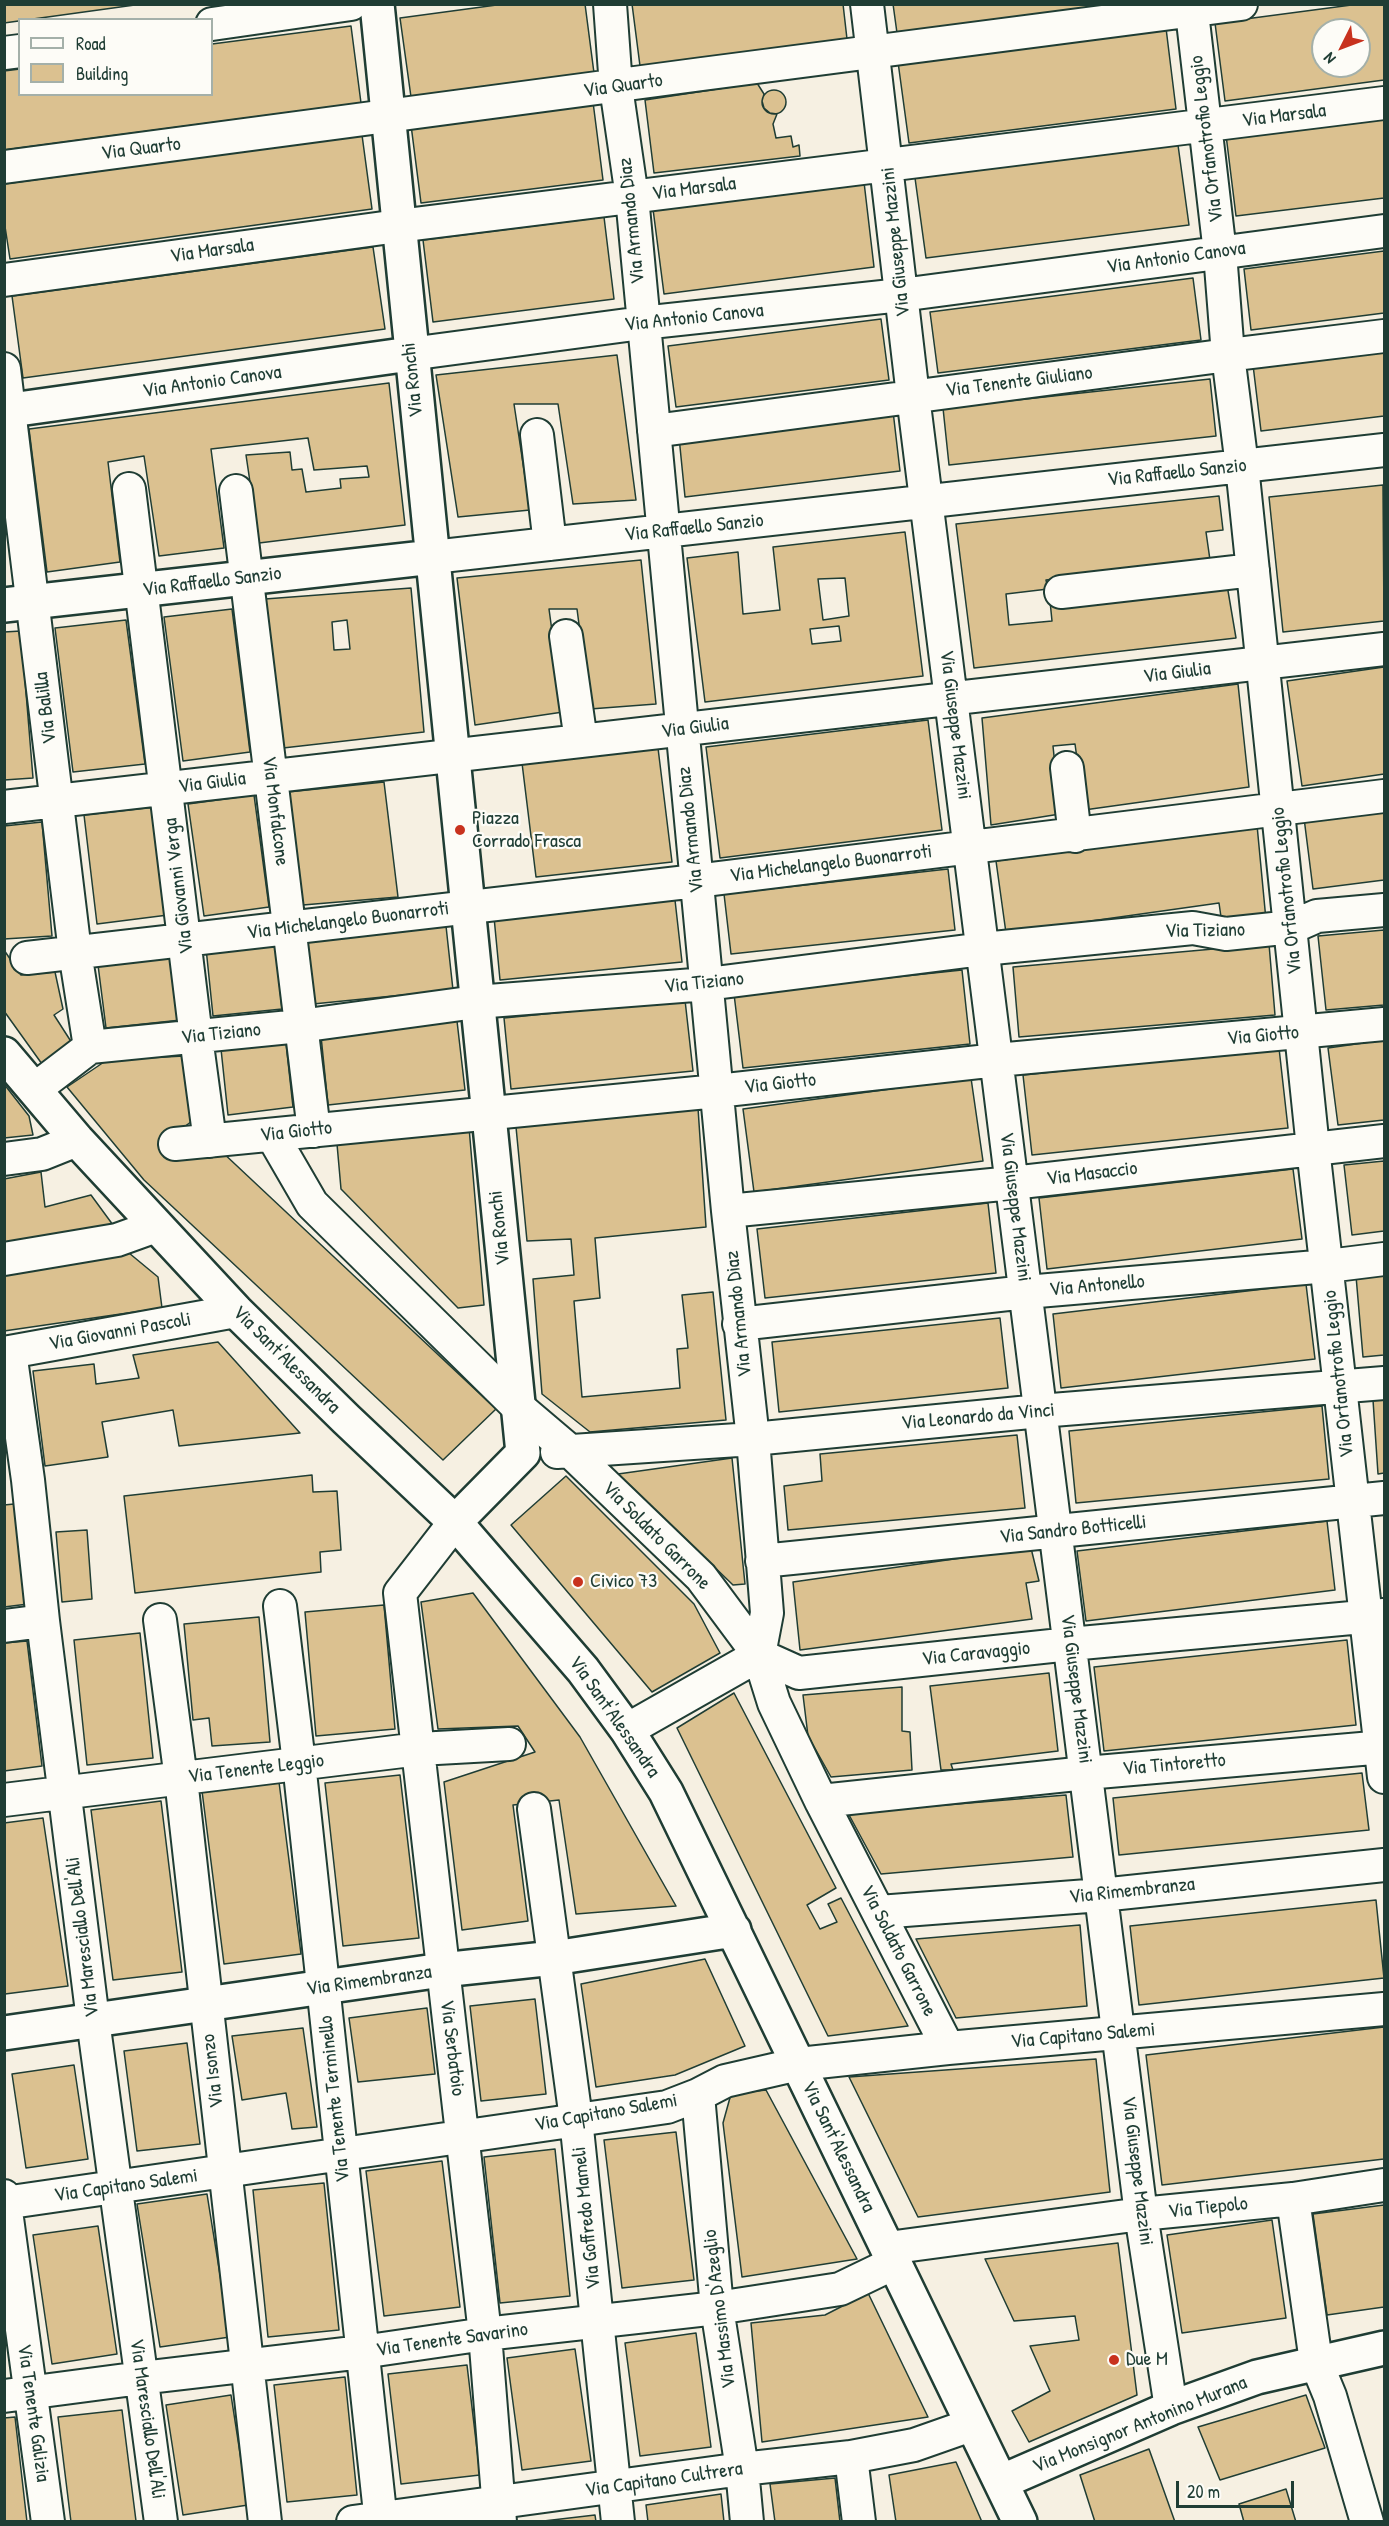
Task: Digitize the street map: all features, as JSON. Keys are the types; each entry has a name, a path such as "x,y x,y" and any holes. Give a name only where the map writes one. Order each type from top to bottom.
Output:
{"street":[{"path":"213,24 351,4"},
{"name":"Via Ronchi","path":"377,4 523,1453"},
{"name":"Via Armando Diaz","path":"610,4 616,87 632,197 642,323 739,1324 753,1439 766,1613 759,1655"},
{"name":"Via Giuseppe Mazzini","path":"867,4 888,166 913,396 1120,2032 1141,2214 1172,2408"},
{"name":"Via Quarto","path":"4,167 388,118 1191,8 1241,4"},
{"name":"Via Orfanotrofio Leggio","path":"1191,8 1220,253 1228,355 1242,466 1292,927 1313,1148 1353,1502 1375,1615 1384,1757"},
{"name":"Via Marsala","path":"4,280 398,226 1384,103"},
{"name":"Via Antonio Canova","path":"7,410 642,323 902,295 1384,231"},
{"name":"Via Tenente Giuliano","path":"654,431 1384,336"},
{"name":"Via Balilla","path":"4,369 19,604 57,801 75,952 90,1047"},
{"path":"537,435 550,544"},
{"name":"Via Raffaello Sanzio","path":"19,604 1384,450"},
{"name":"Via Giovanni Verga","path":"129,489 167,788 195,1037 210,1141"},
{"name":"Via Monfalcone","path":"236,491 314,1131"},
{"path":"1061,591 1253,570"},
{"path":"566,636 581,741"},
{"name":"Via Giulia","path":"4,807 1384,649"},
{"path":"1067,768 1075,836"},
{"name":"Via Michelangelo Buonarroti","path":"27,958 696,881 970,846 1075,836 1384,796"},
{"name":"Via Tiziano","path":"90,1047 300,1026 476,1002 707,984 983,949 1193,928 1226,934 1292,927 1317,916 1384,910"},
{"name":"Via Giotto","path":"175,1144 717,1091 997,1060 1384,1024"},
{"path":"35,1089 90,1047"},
{"name":"Via Sant'Alessandra","path":"4,1054 77,1140 236,1311 455,1522 583,1670 627,1730 666,1792 1020,2522"},
{"name":"Via Soldato Garrone","path":"272,1135 312,1204 519,1407 571,1452 701,1577 759,1655 774,1703 821,1801 948,2048"},
{"path":"4,1159 42,1154 77,1140"},
{"name":"Via Masaccio","path":"728,1211 1012,1183 1384,1141"},
{"path":"4,1259 117,1240 156,1226"},
{"name":"Via Antonello","path":"739,1324 1026,1292 1328,1266 1384,1259"},
{"name":"Via Giovanni Pascoli","path":"7,1352 236,1311"},
{"name":"Via Maresciallo Dell'Ali","path":"7,1352 16,1481 43,1621 93,2020 161,2522"},
{"name":"Via Leonardo da Vinci","path":"523,1453 571,1452 753,1439 1040,1411 1384,1383"},
{"path":"455,1522 523,1453"},
{"name":"Via Sandro Botticelli","path":"762,1561 1384,1498"},
{"name":"Via Serbatoio","path":"455,1522 400,1593 486,2334 499,2512"},
{"name":"Via Tenente Terminello","path":"280,1605 362,2352 372,2520"},
{"name":"Via Caravaggio","path":"759,1655 799,1673 1375,1615"},
{"name":"Via Isonzo","path":"160,1620 181,1779 265,2522"},
{"path":"4,1626 43,1621"},
{"path":"627,1730 759,1655"},
{"name":"Via Tenente Leggio","path":"4,1800 419,1749 509,1744"},
{"name":"Via Tintoretto","path":"821,1801 1086,1773 1384,1757"},
{"name":"Via Goffredo Mameli","path":"534,1809 576,2119 618,2522"},
{"name":"Via Rimembranza","path":"879,1912 1101,1895 1384,1865"},
{"name":"Via Rimembranza","path":"4,2032 442,1970 554,1958 734,1930"},
{"name":"Via Capitano Salemi","path":"5,2201 342,2156 667,2107 725,2081 799,2064 948,2048 1384,2009"},
{"name":"Via Massimo D'Azeglio","path":"698,2095 717,2308 742,2469 747,2522"},
{"name":"Via Tiepolo","path":"891,2256 1141,2214 1293,2199 1384,2185"},
{"path":"1293,2199 1316,2362 1330,2396 1367,2522"},
{"name":"Via Tenente Galizia","path":"5,2201 17,2395 48,2522"},
{"name":"Via Tenente Savarino","path":"17,2395 362,2352 486,2334 717,2308 840,2289 891,2256"},
{"name":"Via Monsignor Antonino Murana","path":"1001,2482 1172,2408 1257,2376 1384,2349"},
{"name":"Via Capitano Cultrera","path":"372,2520 499,2512 614,2487 851,2457 914,2445 971,2424"},
{"path":"851,2457 859,2522"}],"building":[{"path":"4,4 142,4 40,18 18,18 18,21 4,23"},
{"path":"504,4 585,4 594,73 411,97 400,18"},
{"path":"632,4 843,4 847,39 640,66"},
{"path":"893,4 1130,4 897,33"},
{"path":"1359,4 1384,4 1384,80 1225,101 1215,23"},
{"path":"351,26 361,103 4,150 4,71 18,69 18,96 213,96 213,44"},
{"path":"1166,28 1176,109 909,143 898,62"},
{"path":"757,83 764,94 762,101 764,108 770,113 777,114 773,124 776,138 791,136 793,147 799,145 800,156 654,173 645,100"},
{"path":"774,90 779,91 785,97 785,107 779,113 774,114 769,113 763,107 762,102 763,97 769,91"},
{"path":"593,102 603,180 421,203 411,125"},
{"path":"1384,116 1384,198 1236,216 1226,135"},
{"path":"362,135 372,209 10,259 4,220 4,184"},
{"path":"1178,145 1189,225 926,258 915,178"},
{"path":"864,182 874,267 664,294 653,209"},
{"path":"604,217 614,299 433,322 423,240"},
{"path":"373,247 385,329 23,378 12,296"},
{"path":"1384,251 1384,313 1251,330 1244,269"},
{"path":"1193,278 1201,340 938,373 930,312"},
{"path":"881,319 889,380 676,407 668,346"},
{"path":"1384,350 1384,416 1261,431 1253,365"},
{"path":"617,355 636,500 573,504 558,404 514,404 530,510 458,517 436,375"},
{"path":"1210,379 1216,436 949,465 943,408"},
{"path":"389,383 405,525 259,543 246,455 290,452 292,470 302,469 306,492 341,488 340,479 369,477 367,466 314,470 308,438 211,449 224,548 159,556 144,456 108,462 120,562 47,572 29,429"},
{"path":"893,411 900,471 685,497 679,437"},
{"path":"1383,485 1384,621 1283,632 1269,497"},
{"path":"1219,496 1223,530 1206,532 1210,560 1046,580 1048,589 1006,594 1009,625 1052,621 1050,601 1226,579 1236,638 974,668 956,524"},
{"path":"905,532 923,676 705,702 687,558 738,552 743,614 780,610 773,547","holes":["845,578 849,616 823,620 818,579","839,626 841,641 812,644 810,629"]},
{"path":"641,560 656,704 590,709 577,609 549,609 563,712 475,725 457,578"},
{"path":"411,588 424,732 283,748 265,599","holes":["347,620 350,649 334,650 332,622"]},
{"path":"232,609 250,752 183,761 164,617"},
{"path":"126,620 145,764 73,772 55,628"},
{"path":"21,631 33,778 4,780 4,632"},
{"path":"1384,667 1384,774 1302,786 1287,681"},
{"path":"1238,684 1249,787 1084,810 1075,744 1053,746 1060,814 991,825 982,718"},
{"path":"928,720 942,830 720,858 706,747"},
{"path":"658,748 672,862 536,877 522,763"},
{"path":"384,782 398,897 303,905 288,792"},
{"path":"254,795 269,907 204,916 188,804"},
{"path":"155,807 168,915 97,924 84,815"},
{"path":"1384,808 1384,880 1313,889 1304,818"},
{"path":"42,822 52,936 4,939 4,826"},
{"path":"1257,825 1266,920 1222,924 1219,903 1006,933 996,861"},
{"path":"948,869 955,930 731,954 724,894"},
{"path":"675,900 682,962 500,980 494,917"},
{"path":"446,926 453,990 313,1004 306,940"},
{"path":"1384,930 1384,1005 1326,1010 1318,936"},
{"path":"275,942 282,1009 213,1016 206,948"},
{"path":"1269,944 1275,1015 1019,1037 1013,967"},
{"path":"4,950 21,975 55,972 63,1009 54,1015 72,1043 42,1064 4,1011"},
{"path":"174,956 181,1020 106,1028 98,965"},
{"path":"962,970 970,1044 743,1068 734,994"},
{"path":"685,1000 693,1071 511,1089 504,1018"},
{"path":"457,1021 465,1090 328,1105 321,1036"},
{"path":"1384,1040 1384,1120 1338,1125 1328,1048"},
{"path":"286,1043 293,1107 228,1115 221,1049"},
{"path":"1279,1048 1288,1128 1032,1155 1023,1075"},
{"path":"184,1056 192,1121 166,1141 220,1150 496,1409 443,1460 144,1180 67,1087 107,1060"},
{"path":"971,1078 983,1161 754,1192 743,1109"},
{"path":"4,1084 29,1116 33,1135 4,1138"},
{"path":"698,1108 706,1227 595,1238 600,1298 574,1301 582,1397 680,1388 677,1349 688,1348 682,1295 713,1292 726,1420 590,1432 542,1394 533,1279 574,1275 571,1239 527,1241 516,1127"},
{"path":"469,1127 484,1305 458,1308 341,1189 337,1144"},
{"path":"1384,1161 1384,1231 1352,1235 1344,1165"},
{"path":"1293,1169 1302,1239 1047,1269 1039,1198"},
{"path":"41,1172 45,1207 91,1195 113,1225 4,1243 4,1179"},
{"path":"988,1203 996,1273 765,1298 757,1229"},
{"path":"129,1253 158,1277 162,1308 4,1331 4,1274"},
{"path":"1384,1274 1384,1355 1363,1357 1356,1276"},
{"path":"1306,1284 1315,1359 1061,1388 1053,1314"},
{"path":"1000,1318 1008,1388 779,1412 772,1342"},
{"path":"218,1342 300,1433 179,1446 173,1410 102,1422 108,1457 45,1466 33,1371 94,1364 96,1384 139,1378 133,1355"},
{"path":"1384,1399 1384,1473 1378,1474 1373,1400"},
{"path":"1322,1406 1329,1479 1076,1503 1069,1431"},
{"path":"1017,1435 1025,1508 788,1530 784,1486 822,1481 820,1454"},
{"path":"732,1458 745,1584 733,1585 618,1474"},
{"path":"312,1475 313,1492 337,1491 341,1550 320,1552 321,1572 135,1593 124,1496"},
{"path":"566,1476 694,1604 720,1653 652,1692 511,1525"},
{"path":"14,1504 28,1604 4,1607 4,1505"},
{"path":"1327,1521 1335,1590 1086,1621 1077,1551"},
{"path":"87,1530 92,1599 62,1602 56,1532"},
{"path":"1031,1548 1039,1581 1026,1583 1032,1619 800,1650 793,1582"},
{"path":"473,1593 580,1737 676,1906 576,1914 559,1800 513,1805 528,1921 462,1930 444,1782 535,1752 518,1726 438,1729 421,1602"},
{"path":"384,1605 395,1729 316,1736 305,1612"},
{"path":"259,1617 270,1742 212,1746 209,1718 193,1720 184,1624"},
{"path":"140,1633 153,1758 87,1765 74,1640"},
{"path":"1347,1640 1356,1725 1104,1751 1094,1667"},
{"path":"27,1641 42,1766 4,1771 4,1643"},
{"path":"1049,1673 1058,1751 951,1764 953,1770 941,1770 930,1686"},
{"path":"902,1687 902,1731 910,1732 912,1770 831,1777 808,1736 803,1695"},
{"path":"734,1693 836,1888 807,1905 820,1929 837,1922 828,1904 841,1898 908,2026 828,2036 677,1728"},
{"path":"1362,1773 1369,1830 1119,1855 1113,1798"},
{"path":"400,1775 419,1938 343,1946 325,1783"},
{"path":"279,1782 301,1954 224,1964 202,1791"},
{"path":"1066,1795 1073,1857 881,1874 848,1813"},
{"path":"161,1801 182,1972 113,1980 91,1810"},
{"path":"43,1818 68,1986 5,1994 4,1823"},
{"path":"1376,1900 1384,1978 1139,2005 1130,1926"},
{"path":"1080,1925 1087,2006 956,2018 916,1939"},
{"path":"705,1959 745,2046 675,2075 596,2087 581,1984"},
{"path":"535,1999 546,2094 481,2101 470,2006"},
{"path":"427,2008 435,2074 358,2082 349,2018"},
{"path":"1384,2027 1384,2159 1162,2185 1146,2055"},
{"path":"303,2028 317,2127 292,2129 286,2093 242,2100 232,2036"},
{"path":"187,2043 200,2144 137,2151 124,2051"},
{"path":"1096,2059 1110,2192 918,2217 849,2077"},
{"path":"74,2065 88,2159 26,2168 12,2074"},
{"path":"766,2090 857,2259 742,2277 723,2123 731,2094"},
{"path":"676,2132 694,2280 622,2288 604,2140"},
{"path":"555,2149 570,2296 500,2303 484,2157"},
{"path":"442,2161 460,2307 384,2316 366,2171"},
{"path":"324,2183 339,2330 268,2337 253,2190"},
{"path":"207,2194 230,2337 160,2347 137,2204"},
{"path":"1384,2205 1384,2307 1327,2315 1313,2214"},
{"path":"1272,2220 1286,2318 1182,2333 1167,2235"},
{"path":"98,2226 117,2354 52,2364 33,2235"},
{"path":"1118,2243 1137,2395 1029,2442 1012,2411 1050,2391 1030,2346 1079,2340 1075,2316 1014,2321 985,2259"},
{"path":"868,2293 928,2417 762,2442 751,2323 825,2315"},
{"path":"696,2333 711,2447 640,2456 625,2343"},
{"path":"575,2349 591,2461 522,2470 507,2358"},
{"path":"467,2365 480,2475 401,2484 388,2374"},
{"path":"345,2377 357,2495 287,2502 274,2385"},
{"path":"231,2395 248,2505 183,2515 166,2405"},
{"path":"1306,2395 1325,2448 1220,2480 1198,2427"},
{"path":"122,2410 136,2521 71,2522 58,2417"},
{"path":"15,2417 27,2522 4,2522 4,2418"},
{"path":"1149,2449 1175,2522 1095,2522 1080,2475"},
{"path":"956,2462 982,2522 896,2522 889,2475"},
{"path":"835,2478 840,2522 775,2522 770,2484"},
{"path":"1286,2489 1296,2522 1244,2522 1239,2504"},
{"path":"721,2494 724,2522 648,2522 646,2505"},
{"path":"595,2515 596,2522 535,2522"}],"place":[{"name":"Piazza Corrado Frasca","path":"460,830"},
{"name":"Civico 73","path":"578,1582"},
{"name":"Due M","path":"1114,2360"}]}
